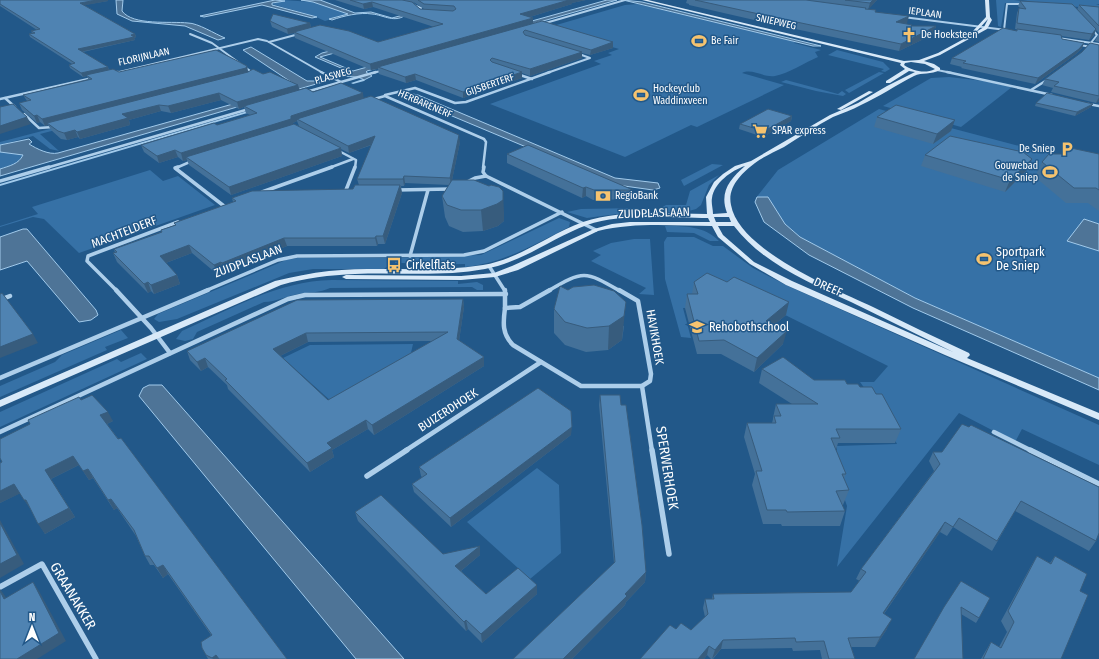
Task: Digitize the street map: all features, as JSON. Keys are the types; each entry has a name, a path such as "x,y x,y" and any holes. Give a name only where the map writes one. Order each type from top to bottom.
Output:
{"main road":[{"name":"SNIEPWEG","path":"644,0 904,62 920,62"},
{"path":"920,62 939,54 986,28 990,20 988,17 987,0"},
{"path":"973,34 988,17"},
{"path":"932,64 939,54"},
{"path":"904,62 902,65 908,69 919,72 937,70 937,67 932,64 920,62"},
{"name":"DREEF","path":"908,69 877,89 852,102 832,116 753,162 734,179 730,185 727,198 735,224 755,245 774,259 804,276 1026,385"},
{"name":"DREEF","path":"832,116 860,104 875,94 919,72"},
{"name":"DREEF","path":"753,162 737,167 716,183 709,197 710,216 720,236 752,264 948,353 1099,417"},
{"name":"ZUIDPLASLAAN","path":"0,404 278,283 293,278 359,272 467,270 505,261 584,224 624,217 732,215"},
{"name":"ZUIDPLASLAAN","path":"319,275 356,277 461,278 495,274 514,268 596,230 630,224 735,224"}],"street":[{"path":"540,24 624,0"},
{"path":"408,3 418,6 422,10 421,12 423,12"},
{"path":"1004,30 1007,4 1027,4"},
{"name":"IEPLAAN","path":"899,16 1008,31"},
{"path":"1084,50 1097,35 1091,28"},
{"name":"FLORIJNLAAN","path":"269,42 303,33"},
{"path":"190,34 212,43 253,73 249,76"},
{"path":"1053,38 1099,44"},
{"name":"FLORIJNLAAN","path":"112,73 258,39 269,42 309,66 342,82"},
{"path":"1058,41 1099,48"},
{"name":"GIJSBERTERF","path":"385,96 415,88 455,103 460,103 590,58 573,53"},
{"name":"PLASWEG","path":"301,94 389,68"},
{"path":"937,70 1054,96"},
{"name":"GIJSBERTERF","path":"513,72 532,79"},
{"path":"0,100 97,77"},
{"path":"1031,90 1049,78"},
{"name":"HERBARENERF","path":"367,101 385,96 484,139 486,142 483,172 486,176"},
{"path":"5,98 39,128 44,129 60,125"},
{"path":"1084,103 1099,106"},
{"path":"0,180 256,107"},
{"path":"334,149 353,159 357,163 346,190"},
{"path":"259,193 353,159"},
{"path":"193,160 176,168 224,206"},
{"path":"462,184 475,178 486,176 596,230"},
{"path":"392,190 450,189 456,186"},
{"path":"338,190 354,190"},
{"path":"410,256 428,190"},
{"path":"266,191 278,191"},
{"path":"216,208 231,203"},
{"name":"ZUIDPLASLAAN","path":"0,378 278,260 297,256 464,255 484,251 562,212"},
{"name":"MACHTELDERF","path":"170,353 158,335 143,318 87,261 88,256 95,252 180,222"},
{"path":"489,266 506,294 503,332 505,338 541,362 582,386 642,386"},
{"name":"HAVIKHOEK","path":"505,308 520,307 572,277 584,274 596,277 638,301 651,374 650,381 642,386"},
{"path":"0,432 288,299 305,296 506,294"},
{"path":"0,300 10,296"},
{"name":"BUIZERDHOEK","path":"367,476 541,362"},
{"name":"SPERWERHOEK","path":"642,386 669,554"},
{"path":"994,432 1099,484"},
{"name":"GRAANAKKER","path":"0,587 42,564 96,659"}],"shaded area":[{"path":"116,0 123,0 122,11 127,16 134,19 152,22 192,23 225,38 218,40 185,26 132,21 117,14"},
{"path":"275,0 285,1 272,3 272,5 317,17 312,18 262,5 204,17 200,16"},
{"path":"283,0 313,2 348,14 325,21 314,16 272,4"},
{"path":"301,0 320,0 355,13 371,12 392,18 407,14 403,17 394,19 376,15 357,14 332,20 329,19 348,14 313,2"},
{"path":"607,0 617,0 367,71 366,72 372,76 364,80 362,78 341,75 348,71 315,57 322,53 365,42 375,45 506,8 374,47 367,44 320,57 353,71"},
{"path":"623,0 642,2 821,46 813,46"},
{"path":"996,0 1014,0 1057,5 1020,0 1099,0 1099,4 1096,4 1099,5 1099,8 1005,3 1001,27 998,26"},
{"name":"Hockeyclub Waddinxveen","path":"638,4 796,42 794,43 821,50 815,52 818,57 780,75 767,76 754,72 742,73 784,85 697,127 691,125 625,157 490,104 601,64 594,61 612,55 608,53 619,49 546,28 625,5"},
{"path":"251,47 307,81 323,82 0,176 0,169 16,163 23,155 0,152 0,145 29,139 32,142 29,144 36,148 47,152 58,153 265,95 294,84 243,50"},
{"path":"837,50 883,62 890,69 885,72 881,71 884,69 828,55"},
{"path":"879,72 884,73 849,93 845,90"},
{"path":"949,77 984,81 1012,87 961,127 883,106 931,78"},
{"path":"786,80 838,94 842,91 846,94 843,96 781,82"},
{"path":"413,94 615,178 658,183 660,188 653,190 617,185 409,98 409,96"},
{"name":"Sportpark De Sniep","path":"879,109 1099,167 1099,378 915,298 800,237 785,224 770,201 757,197 755,199 778,170"},
{"path":"65,125 67,127 40,134 59,151 50,149 33,136 0,145 0,142"},
{"path":"0,152 24,154 11,166 0,169"},
{"path":"712,164 723,165 684,186 681,180"},
{"path":"150,170 163,181 178,176 215,205 79,253 44,219 33,217 0,227 38,214 32,207"},
{"path":"719,175 709,185 701,205 696,209 685,212 662,213 661,208 666,205 686,205 690,191"},
{"path":"757,197 768,197 785,224 800,237 915,298 1099,378 1099,390 913,308 809,255 764,222 755,202"},
{"path":"637,208 642,210 644,214 617,214 587,218 567,212 581,209"},
{"path":"559,218 570,222 569,227 519,252 479,265 465,267 465,264 413,265 413,263 395,263 396,258 481,255"},
{"path":"1084,219 1099,224 1099,251 1067,241"},
{"path":"665,226 694,228 707,232 719,241 710,241 694,233 667,232"},
{"path":"27,229 96,310 98,315 91,320 79,322 27,261 0,270 0,237"},
{"path":"667,237 694,237 713,246 723,246 753,268 788,286 1099,425 1099,465 1022,429 1015,442 959,413 837,567 847,506 830,457 837,453 837,446 897,444 878,407 860,382 874,382 888,366 767,306 683,308 691,338 681,337 665,279 664,242"},
{"path":"634,239 650,239 654,295 639,294 646,288 591,261 601,255 593,251 611,243"},
{"path":"297,258 391,258 388,266 384,269 313,269 289,273 177,319 159,322 154,319 158,314 286,260"},
{"path":"332,280 458,281 458,284 477,282 483,285 483,290 477,290 472,287 330,288 322,291 298,294 264,302 197,332 193,339 185,341 176,339 182,331 236,305 273,291 293,285"},
{"path":"121,330 128,338 105,347 107,350 0,397 0,386 55,362 62,355"},
{"path":"413,344 410,357 332,402 283,358 310,345"},
{"path":"141,353 147,359 0,427 0,412 117,359 121,362"},
{"path":"149,385 162,385 404,659 356,659 139,396 143,388"},
{"path":"537,468 559,485 561,553 530,579 467,522"}],"building":[{"path":"0,0 97,0 80,3 135,34 131,35 134,37 78,49 108,67 81,73 69,65 75,63 29,34 35,33 31,31 40,29 0,4"},
{"path":"350,0 402,0 412,2 420,9 453,11 456,9 454,6 424,4 418,0 569,0 520,14 533,18 370,64 294,32 320,25 349,31 378,42 443,24 372,2 363,4"},
{"path":"695,0 806,0 866,8 865,9 876,10 875,12 909,16 896,22 912,25 911,26 936,26 901,44"},
{"path":"845,0 873,0 870,3"},
{"path":"1020,1 1072,4 1096,29 1092,34 1017,23 1019,8 1026,9"},
{"path":"1079,5 1099,7 1099,26"},
{"path":"273,14 310,23 287,29 270,21"},
{"path":"542,21 613,42 591,50 525,30 523,32 525,35 582,52 530,69 492,58 490,60 492,62 522,72 463,92 415,74 405,77 378,67"},
{"path":"1003,28 1017,31 1017,29 1061,35 1062,39 1084,43 1079,49 1038,78 963,63 966,61 952,58"},
{"path":"1090,43 1099,45 1099,96 1054,86 1059,82 1045,79 1082,52"},
{"path":"216,50 247,66 246,68 42,119 37,115 34,116 19,103 31,100 23,95 92,79 86,75 113,69 119,72"},
{"path":"253,69 263,74 270,72 298,85 237,102 219,93 168,106 159,105 122,114 128,118 77,132 75,130 64,133 58,131 47,123 248,72"},
{"path":"341,83 363,93 291,116 291,119 181,153 175,150 157,156 141,145 214,123 217,125 257,113 244,106 306,88 313,92"},
{"path":"1047,93 1093,104 1077,112 1036,103"},
{"path":"371,96 459,135 450,178 404,176 403,179 357,179 375,136 348,146 297,119"},
{"path":"13,104 27,117 0,126 0,107"},
{"path":"896,105 955,120 937,134 877,117"},
{"path":"768,109 792,116 764,131 740,124"},
{"path":"294,124 341,148 229,187 186,157"},
{"path":"950,136 1023,152 1032,159 1010,180 925,155"},
{"path":"528,145 633,190 594,190 586,187 583,188 507,154"},
{"path":"1071,148 1099,154 1099,190 1096,188 1074,188 1042,162 1049,154 1064,154"},
{"path":"452,180 474,180 489,186 499,187 503,191 503,200 481,210 461,210 447,205 442,196"},
{"path":"355,185 400,185 383,236 376,236 375,238 284,238 214,265 189,245 160,256 177,275 151,285 148,282 144,284 113,253 117,252 114,249 162,232 161,230 176,225 174,223 236,201 232,198 252,191 353,189"},
{"path":"707,273 727,282 734,277 789,302 766,321 787,331 757,358 724,340 699,341 687,294 698,294 694,282"},
{"path":"594,285 614,291 626,302 624,316 609,326 587,328 565,322 554,309 560,286 568,290 573,287"},
{"path":"2,293 33,334 0,347 0,294"},
{"path":"463,299 457,339 484,357 372,425 366,420 327,443 332,448 307,463 205,358 197,362 187,351 297,300","holes":["448,332 328,400 273,349 306,333"]},
{"path":"783,357 814,380 845,380 847,384 858,384 860,387 872,387 876,394 882,394 901,429 836,429 840,438 831,438 846,474 842,474 849,490 836,491 845,511 787,512 786,510 767,510 756,471 762,471 747,423 776,423 774,416 781,416 776,404 818,404 762,369"},
{"path":"538,388 571,411 572,427 450,518 412,484 427,474 419,467"},
{"path":"92,395 108,412 100,415 118,439 121,438 287,659 219,659 216,655 212,658 206,655 202,648 201,642 212,635 163,565 157,568 149,556 145,556 134,530 111,499 108,500 88,469 83,471 73,456 45,470 69,508 38,524 26,500 24,500 14,484 0,491 0,463 2,462 0,458 0,439 30,424 28,420 79,397 81,400"},
{"path":"600,395 620,395 621,405 626,405 642,525 646,572 625,594 627,596 563,659 513,659 615,562"},
{"path":"962,424 969,427 971,425 1099,487 1099,533 1096,541 1021,501 997,541 959,518 953,527 945,522 883,613 892,619 880,637 848,638 855,659 829,659 824,641 796,642 795,638 723,640 715,650 709,646 698,659 640,659 670,625 676,629 681,623 691,630 708,614 705,599 714,599 713,594 851,592 866,572 861,569 940,464 933,452 942,452"},
{"path":"381,495 443,554 480,546 455,566 486,594 518,568 537,585 481,634 466,620 464,622 355,512"},
{"path":"0,523 17,555 0,564"},
{"path":"1037,556 1051,564 1055,556 1087,574 1080,591 1088,595 1061,659 983,659 991,642 1001,648 1014,622 1008,611"},
{"path":"961,581 990,598 979,618 961,607 963,659 914,659 944,607"},
{"path":"33,582 59,633 17,659 0,659 0,591 4,599"}],"waterway":[{"path":"353,83 363,80"},
{"path":"0,185 252,111"}],"place":[{"name":"De Hoeksteen","path":"909,35"},
{"name":"Be Fair","path":"699,41"},
{"name":"Hockeyclub Waddinxveen","path":"641,95"},
{"name":"SPAR express","path":"760,131"},
{"name":"De Sniep","path":"1067,149"},
{"name":"Gouwebad de Sniep","path":"1050,172"},
{"name":"RegioBank","path":"603,196"},
{"name":"Sportpark De Sniep","path":"984,259"},
{"name":"Cirkelflats","path":"394,265"},
{"name":"Rehobothschool","path":"697,327"}]}
